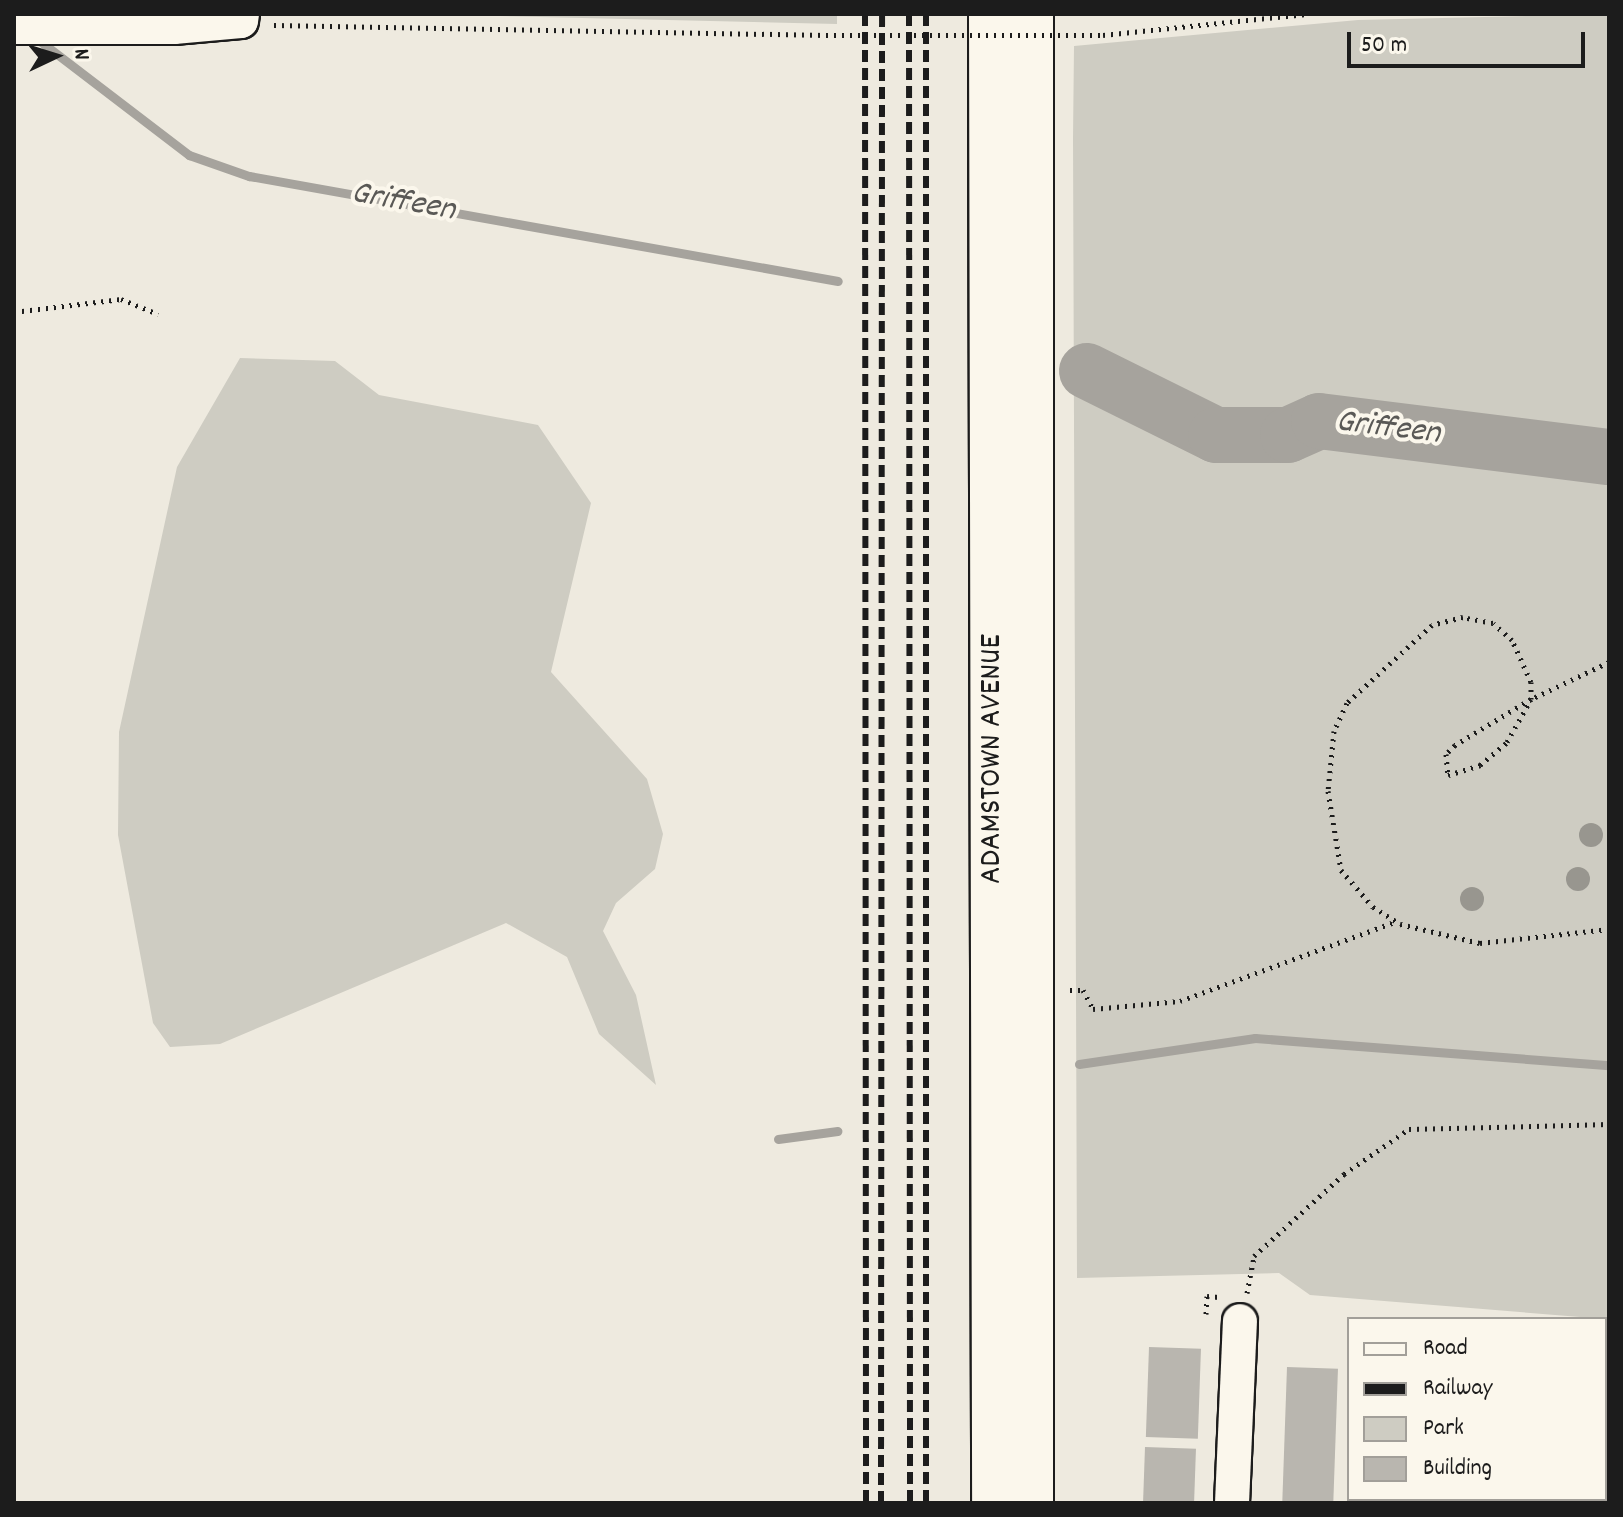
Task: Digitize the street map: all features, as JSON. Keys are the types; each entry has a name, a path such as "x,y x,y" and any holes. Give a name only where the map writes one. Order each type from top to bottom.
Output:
{"street":[{"name":"ADAMSTOWN AVENUE","path":"991,14 994,1503"},
{"name":"ADAMSTOWN AVENUE","path":"1031,14 1031,1503"},
{"path":"14,27 242,18"},
{"path":"1232,1503 1243,1310"}],"path":[{"path":"242,18 292,28 1103,35 1307,14"},
{"path":"14,312 121,299 158,314"},
{"path":"1609,662 1531,699 1455,745 1446,754 1448,775 1490,759 1531,699 1527,663 1512,640 1493,623 1463,617 1432,625 1400,649 1347,703 1334,731 1329,762 1335,849 1354,886 1396,921 1480,943 1609,929"},
{"path":"1070,990 1083,990 1093,1009 1180,1001 1396,921"},
{"path":"1243,1310 1254,1256 1344,1174 1409,1129 1609,1124"}],"green space":[{"path":"418,14 837,14 837,24"},
{"path":"1609,14 1609,1386 1607,1317 1310,1295 1279,1273 1077,1278 1074,46 1358,20"},
{"path":"240,358 335,361 379,395 538,425 591,503 551,672 647,779 663,834 655,869 616,903 603,931 636,995 656,1085 599,1034 567,957 506,923 220,1044 170,1047 153,1023 118,835 119,732 177,467"}],"building":[{"path":"1149,1347 1201,1349 1198,1439 1146,1437"},
{"path":"1287,1367 1338,1369 1333,1503 1282,1501"},
{"path":"1145,1447 1196,1449 1194,1503 1143,1503"},
{"path":"1607,1488 1609,1503 1564,1503 1607,1501"}],"waterway":[{"name":"Griffeen","path":"32,35 189,155 249,176 838,281"},
{"name":"Griffeen","path":"1087,371 1216,435 1288,435 1319,421 1609,457"},
{"path":"1079,1064 1255,1038 1609,1065"},
{"path":"778,1139 837,1131"}],"railway":[{"path":"865,14 866,1503"},
{"path":"881,1503 882,14"},
{"path":"909,14 910,1503"},
{"path":"926,14 926,1503"}]}
